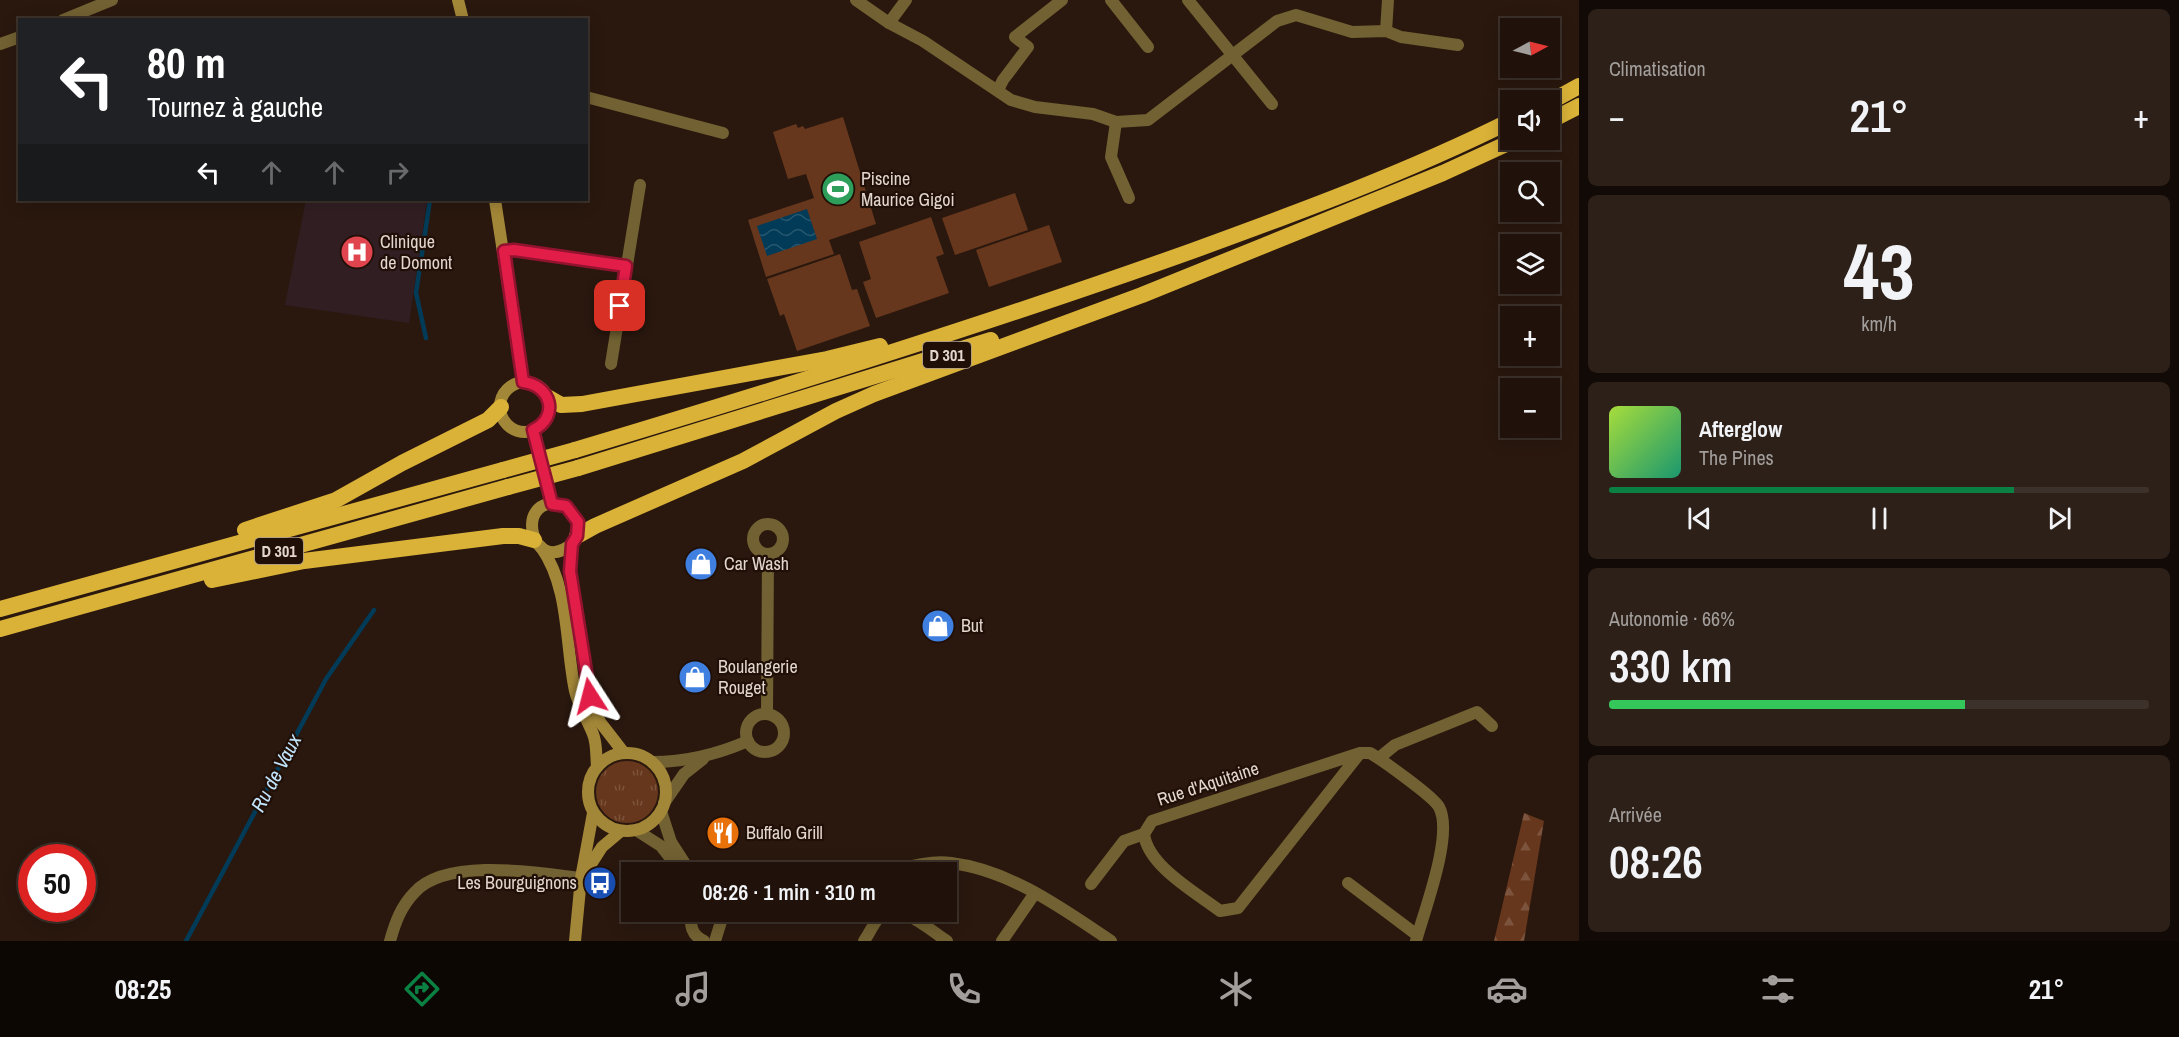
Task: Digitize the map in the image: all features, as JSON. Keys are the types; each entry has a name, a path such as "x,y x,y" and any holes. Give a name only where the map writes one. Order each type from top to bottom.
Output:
{"highway":[{"path":"1560,96 1579,86"},
{"path":"1560,116 1579,106"},
{"name":"D 301","path":"0,609 575,450 927,343 1112,280 1387,177 1500,126"},
{"name":"D 301","path":"0,629 578,468 970,347 1151,285 1311,226 1443,173 1500,147"},
{"path":"575,540 594,526 743,461 836,411 874,394 1142,295 1311,226"},
{"path":"549,398 561,405 582,404 827,359 1112,280"},
{"path":"51,594 336,500 402,463 488,420 501,407"},
{"path":"50,615 304,561 503,536 519,536 537,543"}],"main road":[{"path":"458,0 462,18"},
{"path":"495,201 523,382"},
{"path":"523,382 539,386 549,398 550,406 546,421 533,430 525,432 510,426 501,407 508,389 523,382"},
{"path":"533,430 552,504"},
{"path":"597,766 595,740 575,692 559,586 550,562 531,529 534,515 545,506 552,504 571,510 578,522 570,571 590,696 600,722 624,753"},
{"path":"537,543 553,551 560,551 575,540"},
{"path":"624,753 632,753 652,762 663,777 666,791 663,807 657,819 643,828 621,831 601,822 593,813 588,800 588,782 597,766 607,758 624,753"},
{"path":"575,941 581,878 593,813"},
{"path":"581,878 602,847 621,831"}],"street":[{"path":"68,18 112,0"},
{"path":"856,0 889,23 923,41 1011,100 1092,114 1116,122 1148,120 1277,21 1296,15 1352,32 1386,32 1401,37 1458,45"},
{"path":"889,23 906,0"},
{"path":"998,90 1028,47 1015,37 1062,0"},
{"path":"1111,0 1149,47"},
{"path":"1188,0 1272,104"},
{"path":"1386,32 1388,0"},
{"path":"0,44 18,38"},
{"path":"588,98 723,133"},
{"path":"1116,122 1111,157 1129,198"},
{"path":"611,364 640,185"},
{"path":"504,251 514,250 626,266"},
{"path":"767,714 768,554"},
{"path":"1379,758 1395,745 1477,712 1492,726"},
{"path":"767,714 779,720 783,727 780,745 765,752 752,747 746,731 752,720 767,714"},
{"path":"652,762 678,762 704,758 748,741"},
{"path":"1144,834 1145,843 1156,861 1220,911 1238,908 1360,753 1370,753 1439,806 1443,823 1441,847 1417,938 1348,883"},
{"name":"Rue d'Aquitaine","path":"1091,884 1124,841 1144,834 1152,821 1360,753"},
{"path":"684,862 671,842 663,807 684,774 704,758"},
{"path":"636,830 661,846 673,862"},
{"path":"957,864 977,868 1035,893 1111,941"},
{"path":"390,941 397,917 416,890 437,879 470,871 525,870 581,878"},
{"path":"1002,941 1035,893"},
{"path":"864,941 880,917 893,912 910,917 947,941"},
{"path":"691,922 691,928 696,937 704,941"},
{"path":"715,941 721,922"}],"shaded area":[{"name":"Clinique de Domont","path":"306,201 427,201 409,323 285,305"}],"green space":[{"name":"Piscine Maurice Gigoi","path":"843,117 876,224 829,240 834,254 766,277 748,220 814,198 806,174 788,179 773,132 796,124 798,128 803,126 805,129"},
{"path":"1015,193 1028,230 955,255 942,218"},
{"path":"931,217 944,254 936,257 949,293 876,318 863,282 871,279 859,242"},
{"path":"1049,225 1062,262 989,287 976,250"},
{"path":"840,254 852,290 857,289 870,326 797,351 784,314 780,316 767,279"},
{"path":"621,761 633,761 649,770 656,780 658,792 656,804 649,814 633,823 621,823 610,818 601,809 596,798 596,786 601,775 610,766"},
{"path":"1524,813 1544,821 1524,941 1494,941"}],"water":[{"path":"807,209 817,239 767,256 757,226"}],"waterway":[{"name":"Ru de Vaux","path":"426,338 416,293 430,201"},
{"name":"Ru de Vaux","path":"186,941 326,679 374,610"}],"place":[{"name":"Piscine Maurice Gigoi","path":"838,189"},
{"name":"Clinique de Domont","path":"357,252"},
{"name":"Car Wash","path":"701,564"},
{"name":"But","path":"938,626"},
{"name":"Boulangerie Rouget","path":"695,677"},
{"name":"Buffalo Grill","path":"723,833"},
{"name":"Les Bourguignons","path":"600,883"}],"route":[{"path":"590,696 570,571 572,544 577,536 578,522 576,516 566,506 552,504 533,430 546,421 549,414 549,398 539,386 523,382 504,251 514,250 626,266 620,306"}]}
